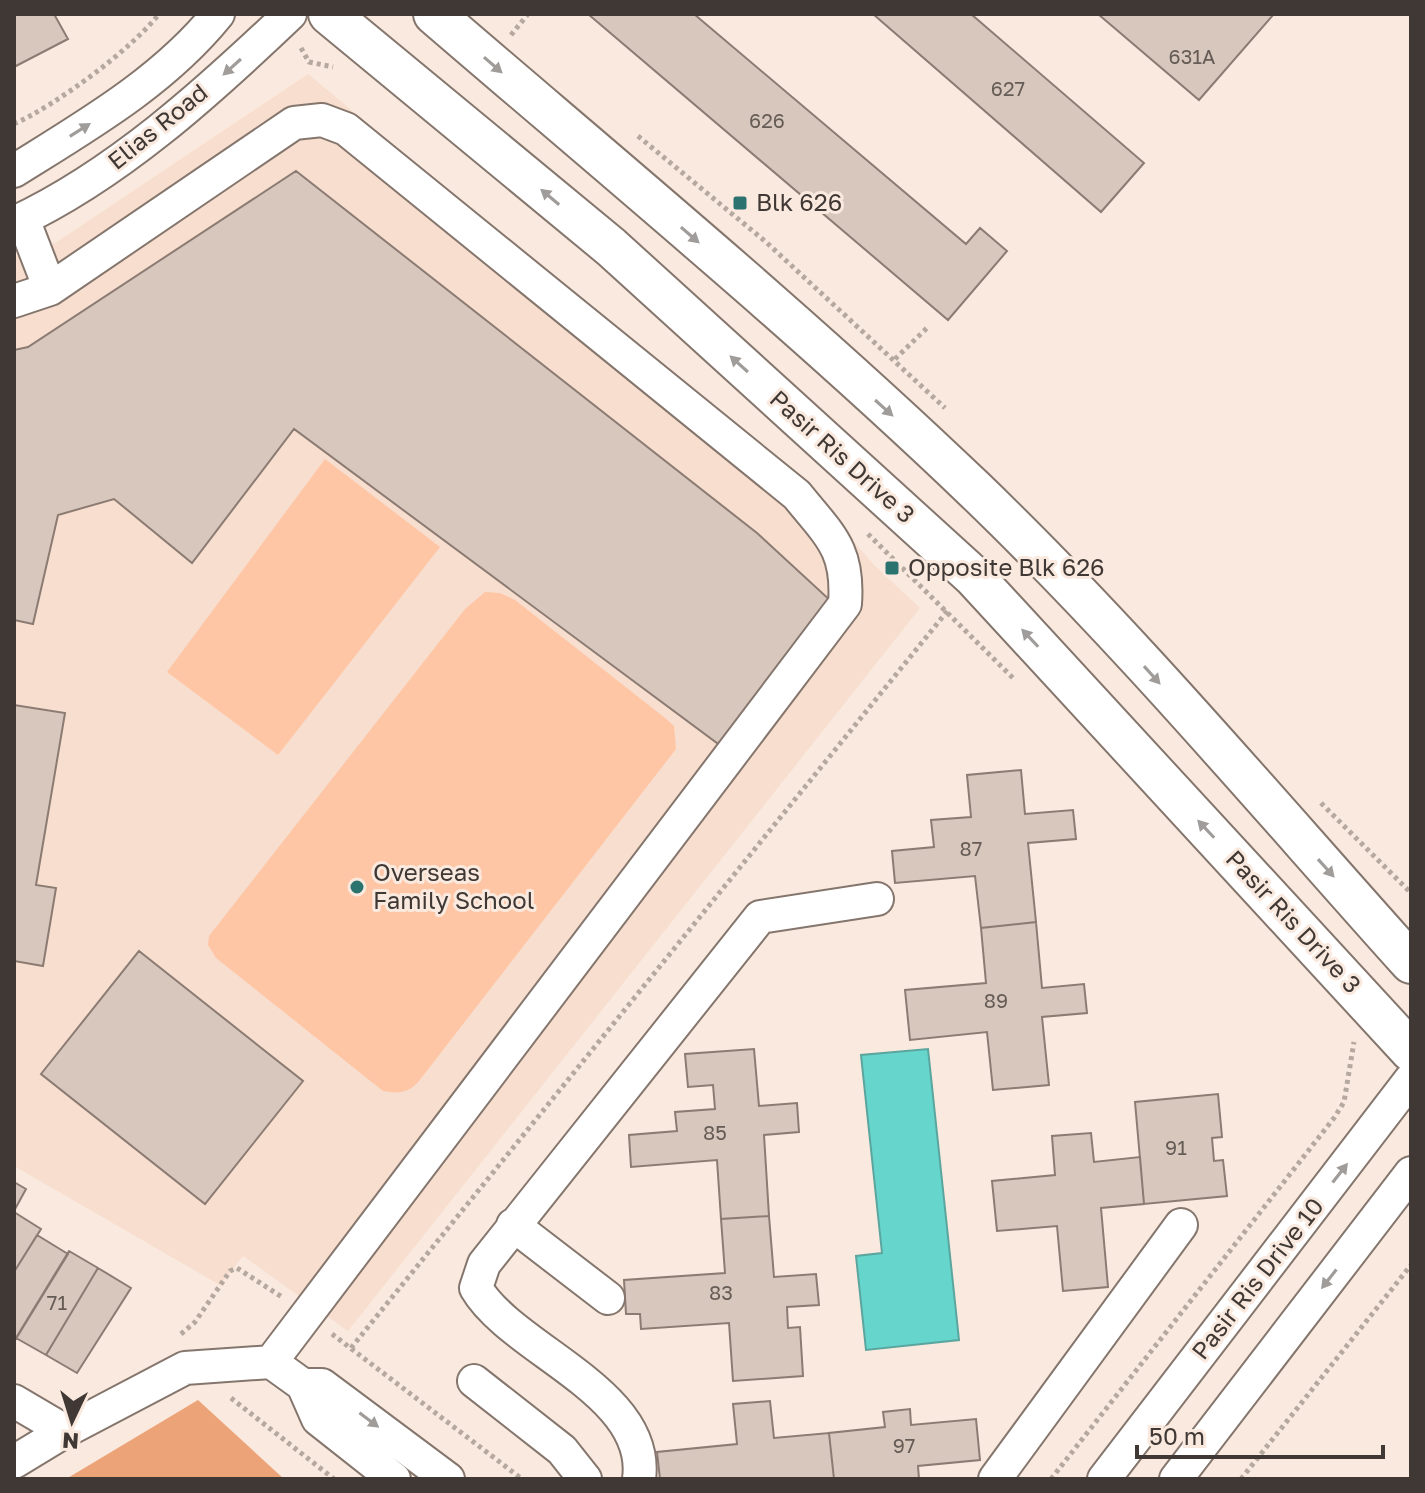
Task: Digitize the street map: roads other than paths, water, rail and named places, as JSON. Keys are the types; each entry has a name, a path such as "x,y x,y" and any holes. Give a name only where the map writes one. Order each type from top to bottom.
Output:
{"main road":[{"name":"Pasir Ris Drive 3","path":"329,14 611,247 974,577 1411,1051"},
{"path":"434,14 725,265 973,488 1099,617 1411,963"}],"street":[{"name":"Elias Road","path":"14,171 113,109 168,64 218,14"},
{"name":"Elias Road","path":"18,221 104,171 209,87 290,14"},
{"path":"14,301 50,289 294,123 322,120 346,129 797,495 839,547 847,578 845,604 271,1362"},
{"path":"18,221 50,289"},
{"path":"639,1479 634,1443 620,1417 591,1385 488,1308 476,1288 484,1264 760,917 877,899"},
{"name":"Pasir Ris Drive 10","path":"1104,1479 1411,1079"},
{"path":"1176,1479 1411,1173"},
{"path":"513,1225 608,1298"},
{"path":"995,1479 1181,1225"},
{"path":"14,1462 65,1431 185,1368 271,1362 303,1385 318,1419 394,1479"},
{"path":"474,1381 562,1450 585,1479"},
{"path":"303,1385 322,1385 448,1479"},
{"path":"14,1401 65,1431"}],"water":[{"path":"928,1049 959,1340 866,1350 856,1256 882,1253 861,1055"}],"place":[{"name":"Blk 626","path":"740,203"},
{"name":"Opposite Blk 626","path":"892,568"},
{"name":"Overseas Family School","path":"357,887"}]}
